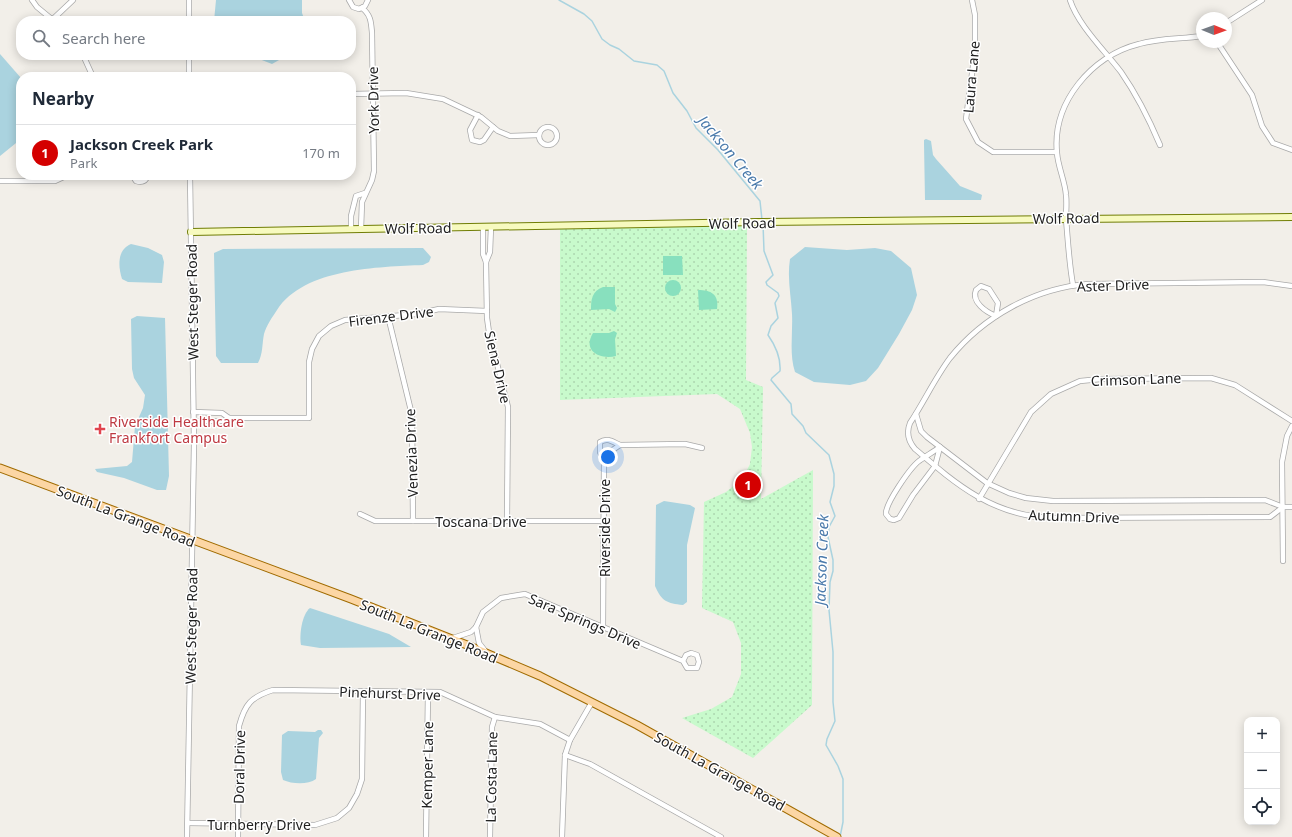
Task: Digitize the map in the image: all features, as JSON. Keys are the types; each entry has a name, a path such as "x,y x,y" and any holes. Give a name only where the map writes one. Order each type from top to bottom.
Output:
{"main road":[{"name":"Wolf Road","path":"191,232 758,222 1292,217"},
{"name":"South La Grange Road","path":"0,468 351,599 540,676 637,725 836,836"}],"street":[{"path":"32,0 37,7 48,16"},
{"path":"57,16 73,0"},
{"path":"189,0 189,16"},
{"name":"York Drive","path":"349,0 353,7 362,8 367,12 371,19 374,171 360,210 361,229"},
{"path":"362,8 368,0"},
{"name":"Laura Lane","path":"972,0 975,15 975,51 966,119 978,142 993,152 1056,152"},
{"path":"1070,0 1079,18 1108,56 1144,108 1160,145"},
{"path":"1232,19 1262,0"},
{"path":"1073,285 1066,218 1066,194 1056,152 1064,107 1077,84 1097,64 1108,56 1139,44 1196,37"},
{"path":"1221,48 1252,95 1262,126 1273,143 1292,150"},
{"path":"85,60 91,72"},
{"path":"189,60 189,72"},
{"path":"356,94 406,93 443,98 478,115 493,127 510,136 539,136"},
{"path":"478,115 470,130 472,140 475,142 484,140 493,127"},
{"path":"548,126 554,129 557,134 554,143 548,145 540,141 539,136 543,128 548,126"},
{"path":"0,181 57,180"},
{"name":"West Steger Road","path":"187,837 194,421 190,180"},
{"name":"York Drive","path":"351,229 351,216 356,196 365,193"},
{"name":"Siena Drive","path":"483,227 483,254 486,262 489,332 508,406 507,521"},
{"name":"Siena Drive","path":"486,262 490,252 491,227"},
{"name":"Aster Drive","path":"916,414 950,359 970,336 996,316 1022,301 1073,285 1263,282 1292,286"},
{"path":"984,286 989,289 998,303 996,316 984,311 975,298 974,292 978,288 984,286"},
{"name":"Firenze Drive","path":"194,421 224,421 229,418 309,418 309,362 312,349 319,336 331,326 345,320 440,309 487,310"},
{"name":"Venezia Drive","path":"388,316 412,415 413,521"},
{"name":"Crimson Lane","path":"979,499 987,483 1031,412 1051,394 1080,381 1101,379 1211,378 1228,382 1240,388 1292,421"},
{"name":"Firenze Drive","path":"193,412 222,413 229,418"},
{"name":"Autumn Drive","path":"916,414 921,431 987,483 1009,493 1041,500 1265,500 1283,507 1292,507"},
{"name":"Autumn Drive","path":"916,414 909,426 908,437 915,449 979,499 1018,514 1052,518 1270,516 1283,507"},
{"path":"1283,561 1282,462 1287,436 1292,426"},
{"path":"604,461 600,452 600,442 604,440 609,440 620,445 686,444 702,448"},
{"name":"Riverside Drive","path":"603,629 604,461 608,453 620,445"},
{"path":"940,447 935,466 913,495 899,518 894,520 890,519 886,514 887,508 899,487 918,462 926,458 940,447"},
{"name":"Toscana Drive","path":"360,514 375,521 604,521"},
{"name":"Sara Springs Drive","path":"476,627 483,612 492,604 501,598 525,594 603,629 683,661"},
{"path":"451,639 465,635 476,627 479,643 487,654"},
{"name":"Pinehurst Drive","path":"251,700 258,695 273,690 440,692 494,718 540,724 570,740"},
{"name":"Turnberry Drive","path":"188,824 315,825 337,818 349,808 357,794 362,779 363,691"},
{"name":"Kemper Lane","path":"426,837 428,692"},
{"name":"Doral Drive","path":"238,837 239,726 243,710 251,700"},
{"path":"562,837 565,755 570,740 592,702"},
{"name":"La Costa Lane","path":"490,837 492,727 494,718"},
{"path":"565,755 590,764 721,837"}],"green space":[{"path":"747,224 746,380 763,387 761,499 813,470 812,705 753,758 682,718 711,709 732,697 741,674 741,643 733,622 702,608 704,502 726,492 743,478 750,464 752,447 750,433 740,409 717,394 560,400 560,229"},
{"path":"663,256 682,256 683,275 663,275"},
{"path":"673,280 680,285 681,288 676,295 673,296 666,291 665,288 670,281"},
{"path":"603,287 615,287 615,304 617,308 615,312 609,309 591,310 591,302 594,293"},
{"path":"698,290 710,292 715,296 717,300 717,309 699,310"},
{"path":"614,331 617,333 615,339 616,356 604,357 594,353 590,345 590,339 593,333 609,333"}],"water":[{"path":"216,0 302,0 303,16 214,16"},
{"path":"0,54 16,72 16,143 0,156"},
{"path":"262,60 279,60 272,64"},
{"path":"926,139 931,141 933,155 960,186 982,195 981,200 925,200 924,140"},
{"path":"131,244 148,248 162,255 164,262 162,283 128,282 122,279 119,264 121,254 126,247"},
{"path":"805,247 847,250 875,248 891,251 911,268 917,295 912,310 878,368 866,381 850,385 814,382 795,372 792,351 792,314 789,266 790,259"},
{"path":"423,248 431,257 429,262 423,265 385,267 344,272 323,278 305,286 289,296 277,310 266,328 261,356 258,363 221,363 216,356 214,253 223,249"},
{"path":"137,316 165,318 169,476 166,490 157,490 124,478 97,472 95,469 127,466 132,462 135,426 143,408 145,395 134,378 132,369 131,319"},
{"path":"664,501 690,505 695,508 687,545 687,602 683,605 663,599 655,586 656,505"},
{"path":"310,608 389,634 411,647 320,648 301,645 300,636 302,625 305,615"},
{"path":"321,730 323,733 319,738 316,779 309,782 300,783 283,780 281,772 282,735 288,731 315,732"}],"waterway":[{"name":"Jackson Creek","path":"559,0 584,14 592,21 602,39 610,45 619,49 634,61 657,65 664,71 673,93 687,111 696,128 718,150 760,201 762,220"},
{"name":"Jackson Creek","path":"763,224 764,251 773,275 766,282 767,285 778,293 779,296 775,303 778,318 771,326 768,335 777,352 780,361 780,371 771,380 791,404 792,414 803,426 806,433 829,455 834,474 834,486 830,502 835,516 829,527 828,537 833,560 833,571 830,582 829,610 833,652 833,702 835,721 826,745 838,766 843,779 843,822 840,837"}],"place":[{"name":"Riverside Healthcare Frankfort Campus","path":"100,429"},
{"name":"Jackson Creek Park","path":"748,485"}]}
